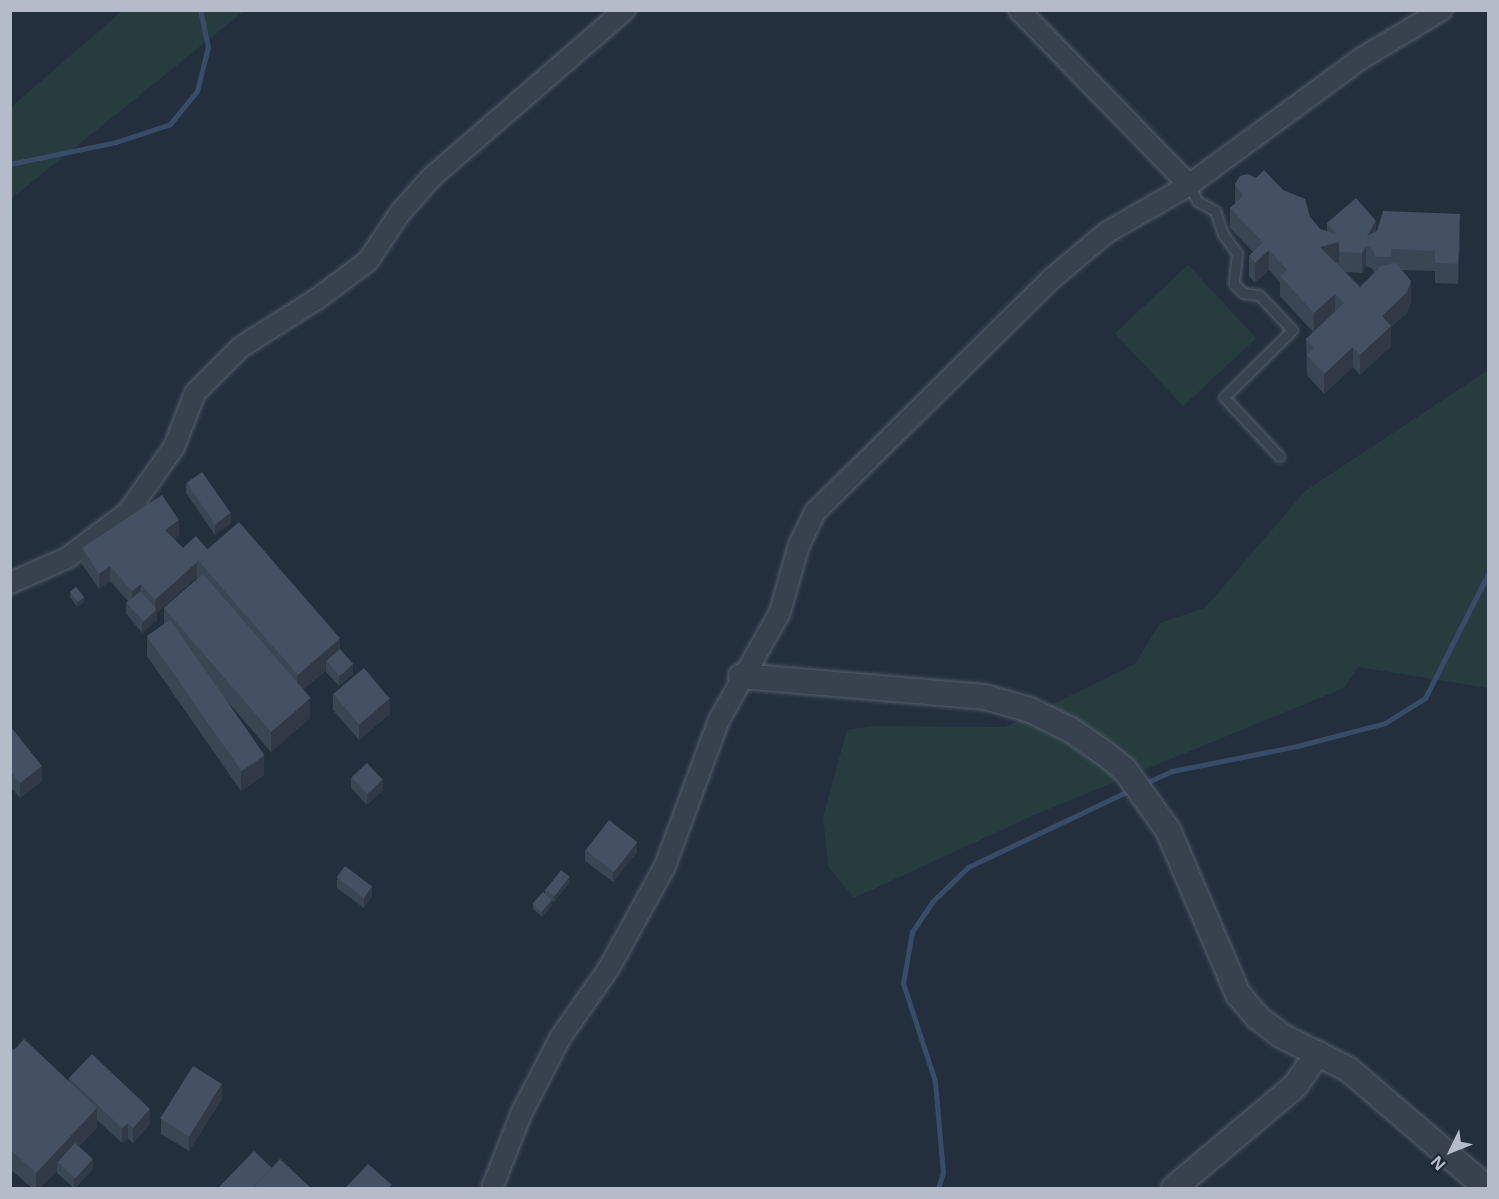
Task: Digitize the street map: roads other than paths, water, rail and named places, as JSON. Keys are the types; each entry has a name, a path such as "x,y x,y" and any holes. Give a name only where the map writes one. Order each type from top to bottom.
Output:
{"street":[{"path":"10,582 66,558 128,512 174,447 195,393 240,347 317,299 368,261 400,213 432,177 625,10"},
{"path":"1019,10 1189,185"},
{"path":"492,1188 522,1112 560,1038 609,968 665,866 719,720 741,676 780,612 799,545 815,513 1050,280 1106,233 1189,185 1362,58 1442,10"},
{"path":"741,676 985,697 1030,710 1071,730 1125,770 1168,830 1238,994 1276,1032 1318,1053 1372,1088 1487,1188"},
{"path":"1174,1188 1294,1086 1318,1053"}],"lane":[{"path":"1189,185 1197,201 1215,211 1223,234 1237,253 1234,284 1243,293 1259,295 1292,330 1224,397 1279,456"}],"waterway":[{"path":"10,164 116,142 170,124 197,91 208,47 200,10"},
{"path":"1143,784 1172,771 1297,746 1385,723 1425,698 1488,574"},
{"path":"938,1188 943,1173 935,1081 903,983 912,932 932,902 968,867 1132,789"}]}
